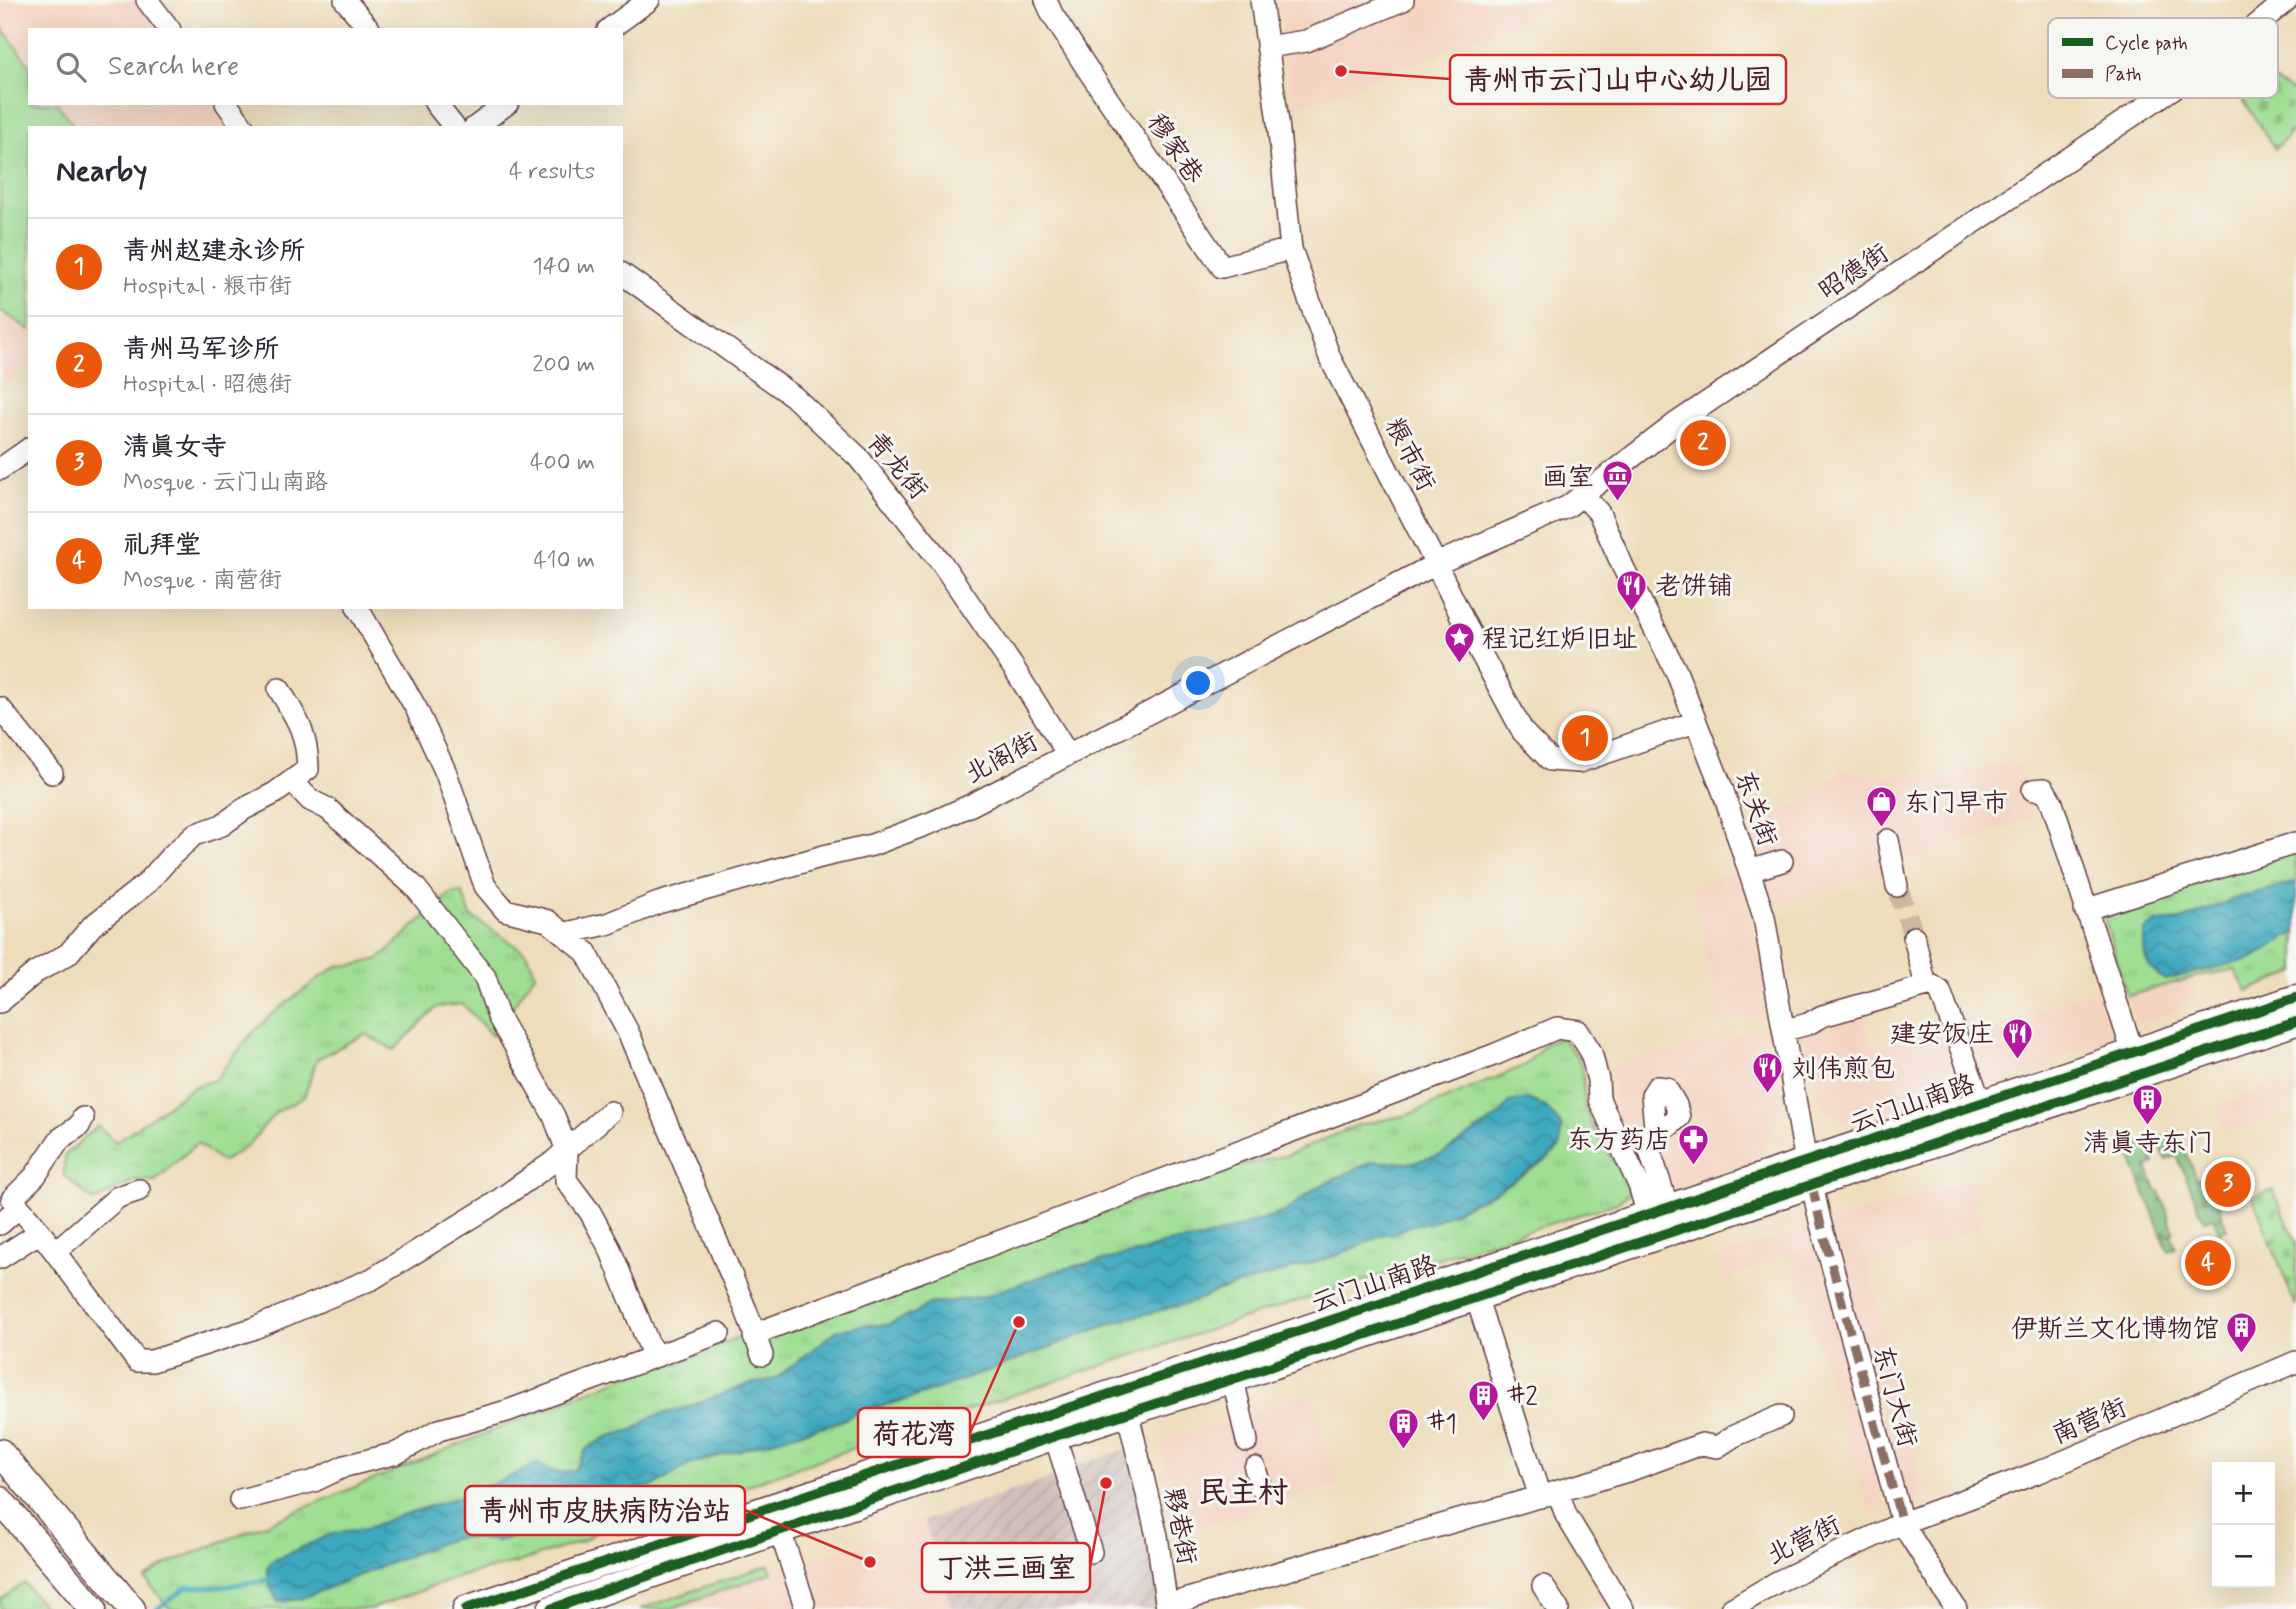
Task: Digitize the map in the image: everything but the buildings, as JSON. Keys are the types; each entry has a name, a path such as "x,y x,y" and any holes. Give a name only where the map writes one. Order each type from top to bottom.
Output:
{"main road":[{"name":"云门山南路","path":"466,1609 1055,1436 1233,1379 1476,1296 1809,1174 2190,1046 2296,998"},
{"name":"云门山南路","path":"551,1609 776,1519 1658,1212 1809,1174 1981,1104 2133,1053 2190,1046 2296,1022"},
{"path":"0,1452 132,1609"},
{"path":"0,1500 93,1609"}],"street":[{"path":"147,0 168,28"},
{"path":"345,0 368,28"},
{"path":"611,28 649,0"},
{"name":"穆家巷","path":"1046,0 1052,14 1088,69 1222,267 1291,248"},
{"name":"粮市街","path":"1261,0 1278,122 1291,248 1330,358 1523,732 1549,760 1579,762 1695,722"},
{"path":"1267,47 1306,41 1403,0"},
{"name":"昭德街","path":"2265,18 2287,0"},
{"name":"昭德街","path":"1436,564 1558,511 1584,496 1675,425 2159,98"},
{"path":"227,105 243,126"},
{"path":"437,105 453,126"},
{"path":"477,126 505,105"},
{"name":"青龙街","path":"623,274 793,396 858,457 941,562 1015,670 1067,753"},
{"path":"0,469 28,449"},
{"name":"东关街","path":"1584,496 1599,513 1676,671 1723,791 1764,917 1809,1174"},
{"name":"北阁街","path":"566,933 607,924 658,903 872,845 971,805 1436,564"},
{"path":"358,609 416,708 446,773 485,886 505,910 548,920 586,952 629,1034 746,1310 758,1346 777,1325 1496,1054 1557,1028 1578,1031 1591,1052 1598,1080 1599,1099 1630,1164 1658,1212"},
{"path":"0,1002 36,972 68,954 92,926 147,883 194,835 222,825 244,809 275,793 308,769 304,731 279,689"},
{"path":"0,708 52,773"},
{"path":"292,781 310,800 328,809 415,887 485,977 498,1016 554,1116 567,1151 566,1180 590,1212 610,1250 649,1345 657,1356"},
{"path":"2033,790 2044,789 2052,803 2133,1053"},
{"path":"1888,840 1897,887"},
{"path":"2085,909 2296,843"},
{"path":"1749,871 1782,861"},
{"path":"1914,936 1926,986"},
{"path":"1785,1030 1808,1024 1822,1016 1931,985 1940,991 1981,1104"},
{"path":"10,1197 40,1232 137,1360 152,1361 252,1329 372,1279 489,1207 567,1151 610,1112"},
{"path":"0,1224 10,1197 35,1176 60,1139 79,1126 83,1118"},
{"path":"1655,1127 1647,1142 1658,1212"},
{"name":"东门大街","path":"1809,1174 1902,1523 1956,1609"},
{"path":"55,1252 118,1197 139,1190"},
{"path":"0,1258 40,1232"},
{"path":"1476,1296 1549,1494 1566,1515 1623,1609"},
{"path":"240,1500 314,1481 345,1466 397,1453 439,1430 507,1411 719,1333"},
{"name":"南营街","path":"1902,1523 2039,1472 2295,1364"},
{"path":"1233,1379 1247,1441"},
{"name":"夥巷街","path":"1128,1414 1157,1536 1167,1607"},
{"path":"1167,1607 1631,1471 1702,1444 1717,1447 1734,1436 1781,1416"},
{"path":"1055,1436 1091,1552"},
{"path":"776,1519 804,1603"},
{"name":"北营街","path":"1731,1609 1777,1582 1902,1523"},
{"path":"1543,1586 1558,1609"}],"shaded area":[{"path":"0,0 135,0 156,28 28,28 28,105 212,105 228,126 28,126 28,368 8,382 0,370"},
{"path":"1277,0 1560,0 1529,17 1325,99 1293,105"},
{"name":"东门早市","path":"2006,762 2018,762 2034,818 1773,907 1751,841 1782,810 1814,796 1841,770 1862,771 1874,776 1950,778"},
{"path":"1738,869 1772,1012 1719,1023 1693,888"},
{"path":"2192,978 2192,997 2184,1000 2183,1009 2136,1025 2127,996"},
{"path":"2100,988 2113,1039 1990,1084 1974,1035"},
{"path":"1861,1013 1870,1046 1942,1033 1958,1095 1860,1129 1820,1108 1806,1033"},
{"path":"1771,1027 1783,1107 1757,1160 1670,1191 1648,1194 1611,1104 1615,1064"},
{"path":"2281,1081 2290,1110 2226,1134 2217,1106"},
{"path":"1971,1180 1974,1183 1981,1228 1868,1263 1925,1497 1907,1508 1828,1222"},
{"path":"1812,1227 1885,1511 1870,1514 1790,1254 1727,1279 1714,1258"},
{"path":"1311,1393 1337,1486 1179,1533 1160,1442"},
{"path":"1127,1449 1147,1508 1160,1609 952,1609 924,1521 1048,1479 1064,1469"},
{"path":"924,1521 952,1609 669,1609"}],"green space":[{"path":"0,25 28,63 28,105 58,105 74,126 28,126 28,329 0,310"},
{"path":"2278,84 2296,93 2296,127 2275,149 2243,100 2278,98"},
{"path":"2296,852 2296,972 2247,991 2235,970 2202,975 2127,996 2103,913"},
{"path":"462,892 471,916 525,952 536,973 492,1036 463,1004 437,1007 394,1050 365,1034 317,1059 304,1097 275,1113 248,1146 222,1162 197,1143 155,1181 135,1180 94,1201 64,1176 65,1155 98,1126 116,1142 193,1087 215,1080 249,1037 271,1015 323,975 338,966 379,959 449,894"},
{"path":"1562,1038 1578,1057 1583,1071 1584,1104 1591,1124 1626,1182 1629,1193 1617,1203 1266,1311 839,1453 645,1521 617,1522 583,1541 516,1563 465,1575 370,1609 170,1609 145,1579 165,1565 653,1365 679,1363 738,1337 754,1337 1231,1167 1288,1155 1358,1125 1408,1115 1526,1065 1546,1043"},
{"path":"2178,1131 2197,1179 2211,1179 2227,1229 2219,1232 2213,1217 2204,1220 2177,1156 2166,1159 2157,1138"},
{"path":"2146,1142 2154,1164 2147,1167 2156,1190 2160,1191 2174,1232 2171,1234 2176,1248 2168,1251 2127,1148"},
{"path":"2273,1190 2296,1242 2296,1307 2253,1197"},
{"path":"769,1565 772,1573 669,1609 640,1609"},
{"path":"24,1583 46,1609 0,1609 0,1600"}],"water":[{"path":"2296,882 2296,932 2251,959 2165,980 2148,964 2144,930 2157,922 2181,920 2239,897"},
{"path":"1528,1099 1546,1107 1561,1125 1560,1147 1546,1160 1495,1192 1431,1223 1412,1225 1395,1233 1385,1234 1338,1255 1215,1292 1194,1302 1118,1321 912,1398 691,1464 654,1486 636,1489 582,1510 553,1512 525,1534 497,1541 464,1537 448,1540 300,1599 278,1602 270,1587 267,1568 272,1561 329,1535 365,1529 476,1492 537,1464 557,1473 575,1470 586,1449 607,1437 635,1429 651,1417 688,1407 749,1384 775,1379 836,1331 863,1325 886,1325 929,1304 985,1296 1062,1269 1136,1253 1166,1243 1202,1239 1284,1212 1317,1187 1373,1161 1409,1163 1441,1155 1500,1115 1509,1102"}],"waterway":[{"path":"157,1609 187,1587 220,1587 274,1579"}],"tunnel":[{"path":"1897,886 1914,937"}],"marked path":[{"path":"1812,1185 1902,1523"}],"cycle path":[{"path":"466,1609 2296,998"},
{"path":"551,1609 1055,1436 1233,1379 2296,1022"}],"place":[{"name":"青州市云门山中心幼儿园","path":"1341,71"},
{"name":"青州马军诊所","path":"1703,443"},
{"name":"画室","path":"1617,503"},
{"name":"老饼铺","path":"1632,612"},
{"name":"程记红炉旧址","path":"1459,665"},
{"name":"青州赵建永诊所","path":"1585,738"},
{"name":"东门早市","path":"1881,829"},
{"name":"建安饭庄","path":"2017,1060"},
{"name":"刘伟煎包","path":"1768,1095"},
{"name":"清真寺东门","path":"2148,1126"},
{"name":"东方药店","path":"1694,1166"},
{"name":"清真女寺","path":"2228,1184"},
{"name":"礼拜堂","path":"2208,1263"},
{"name":"荷花湾","path":"1019,1322"},
{"name":"伊斯兰文化博物馆","path":"2242,1355"},
{"name":"#2","path":"1483,1423"},
{"name":"#1","path":"1403,1450"},
{"name":"丁洪三画室","path":"1106,1483"},
{"name":"青州市皮肤病防治站","path":"870,1562"}],"district":[{"name":"民主村","path":"1243,1492"}]}
